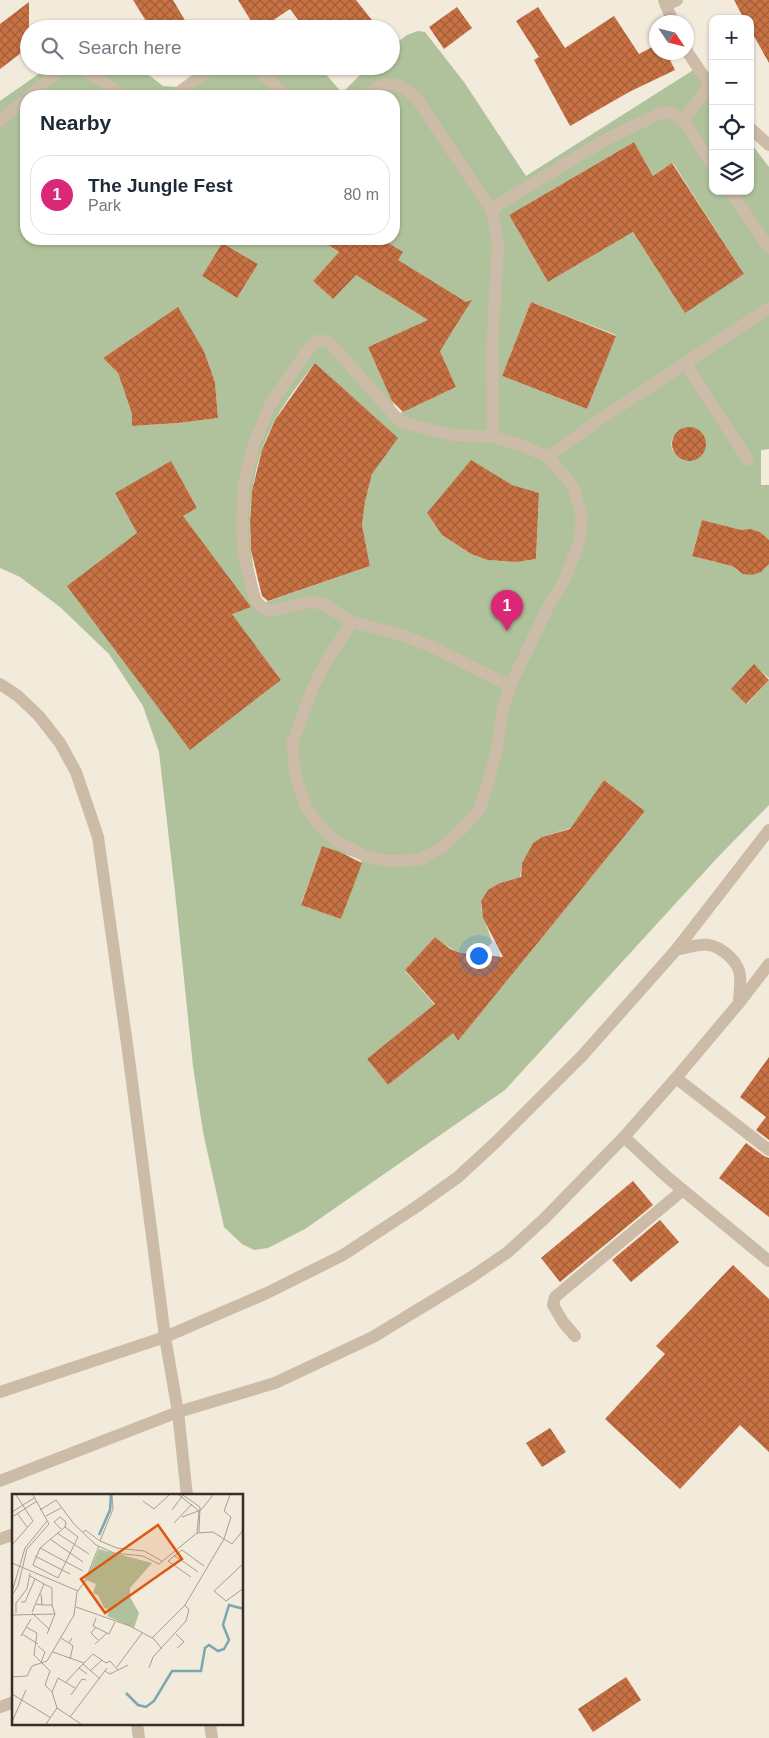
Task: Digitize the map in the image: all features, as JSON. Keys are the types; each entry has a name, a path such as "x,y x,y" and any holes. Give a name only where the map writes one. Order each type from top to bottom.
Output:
{"street":[{"path":"669,2 672,15"},
{"path":"693,60 709,85"},
{"path":"36,90 54,75"},
{"path":"92,75 116,90"},
{"path":"182,90 202,75"},
{"path":"264,75 280,90"},
{"path":"374,90 384,84 394,84 402,87 417,99 492,211 498,246 492,349 492,437"},
{"path":"684,122 686,116 709,90"},
{"path":"0,120 20,104"},
{"path":"492,211 502,202 605,140 666,112 684,122 709,160"},
{"path":"754,132 769,145"},
{"path":"733,195 769,248"},
{"path":"548,457 599,420 769,308"},
{"path":"352,622 327,660 313,687 292,744 296,777 306,807 319,825 336,841 365,856 387,861 420,860 443,847 480,809 496,754 502,713 510,686 548,607 564,581 579,543 582,517 573,486 548,457 521,445 492,437 452,435 404,423 395,416 330,343 316,341 270,405 254,444 244,483 243,551 255,600 262,607 270,611 317,602 324,604 352,622 402,635 432,647 510,686"},
{"path":"685,363 748,460"},
{"path":"0,684 18,696 39,716 60,743 76,772 98,837 165,1337 178,1412 187,1494"},
{"path":"0,1392 165,1337 266,1293 343,1255 458,1177 582,1056 676,950 769,830"},
{"path":"676,950 702,944 712,945 724,951 734,961 740,974 739,1003"},
{"path":"0,1481 178,1412 275,1383 373,1337 470,1278 508,1252 544,1219 624,1137 676,1078 769,965"},
{"path":"676,1078 769,1150"},
{"path":"624,1137 683,1190 769,1261"},
{"path":"575,1336 553,1305 554,1299 683,1190"},
{"path":"0,1539 12,1535"},
{"path":"0,1707 12,1703"}],"green space":[{"path":"418,31 425,32 464,82 526,176 695,69 709,87 709,195 754,195 754,147 769,167 769,449 761,450 761,485 769,485 769,542 760,532 751,529 728,562 743,573 749,574 760,572 769,563 769,678 754,665 731,689 747,704 769,680 769,805 718,857 505,1090 305,1229 268,1248 254,1250 242,1244 224,1227 203,1132 193,1066 159,752 143,706 109,654 60,607 20,577 0,568 0,101 37,75 149,75 163,86 177,87 195,75 327,75 339,90 20,90 20,245 221,245 202,276 237,298 258,264 225,245 327,245 383,281 402,252 391,245 400,245 400,90 345,90 360,75 400,75 400,40","holes":["634,142 653,176 673,163 744,274 685,312 633,232 548,282 509,215","332,260 333,299 313,281","386,294 469,304 451,334","531,302 616,335 587,409 502,376","178,308 204,351 215,382 218,418 132,426 132,414 118,373 103,358","402,332 411,353 436,342 456,387 398,414 368,347","315,363 397,438 372,474 365,502 362,525 370,566 263,603 256,581 250,534 250,510 258,463 265,441 275,420","686,427 698,430 704,436 703,451 691,461 683,460 675,454 671,446 675,434","171,462 197,508 141,540 115,493","493,475 512,485 539,494 536,559 516,562 487,560 471,554 442,535 427,513","702,520 725,526 715,562 692,555","217,594 281,680 190,750","604,780 645,811 458,1041 434,1004 405,971 435,937 445,945 464,954 477,954 492,943 482,912 481,901 489,891 498,885 520,878 522,863 533,843 542,837 571,828","322,846 362,860 341,919 301,904","446,1038 388,1085 367,1059"]}],"building":[{"path":"133,0 173,0 185,20 145,20"},
{"path":"238,0 356,0 372,20 298,20 290,9 274,20 250,20"},
{"path":"734,0 769,0 769,63 754,36 754,15 742,15"},
{"path":"29,2 29,20 20,20 20,54 0,69 0,24"},
{"path":"457,7 472,28 444,49 429,27"},
{"path":"538,7 565,48 614,16 639,54 649,49 649,60 670,60 675,70 629,92 570,126 534,60 539,57 516,21"},
{"path":"634,142 653,176 672,163 744,274 685,313 633,232 548,282 509,215"},
{"path":"221,245 225,245 258,264 237,298 202,276"},
{"path":"328,245 392,245 403,252 398,260 466,302 472,300 440,351 456,387 403,412 392,401 368,347 428,320 356,275 333,299 313,281 339,252"},
{"path":"531,302 616,336 587,409 502,376"},
{"path":"178,307 204,351 215,382 218,418 132,426 132,414 118,373 103,358"},
{"path":"315,363 398,438 372,474 365,502 362,525 370,566 268,601 262,596 251,550 252,491 262,450 275,420"},
{"path":"689,427 696,428 701,432 705,437 705,451 701,456 696,460 689,461 682,460 677,456 673,451 672,444 673,437 677,432 682,428"},
{"path":"471,460 512,485 539,493 536,559 516,562 487,560 471,554 442,535 427,513"},
{"path":"171,461 197,508 183,516 251,607 232,614 281,680 190,750 67,586 137,533 115,493"},
{"path":"702,520 741,530 751,529 760,532 769,540 769,564 761,572 752,575 743,574 732,566 692,556"},
{"path":"754,664 769,680 746,704 731,689"},
{"path":"604,780 645,811 458,1041 453,1033 388,1085 367,1059 435,1004 405,970 435,937 450,949 461,953 503,957 483,918 481,901 488,890 500,883 521,877 522,863 533,843 542,837 570,829"},
{"path":"322,846 340,852 362,863 341,919 301,905"},
{"path":"769,1057 769,1140 756,1130 766,1117 740,1097"},
{"path":"746,1143 769,1158 769,1217 719,1178"},
{"path":"633,1181 653,1205 560,1282 541,1258"},
{"path":"660,1220 679,1242 631,1282 612,1260"},
{"path":"733,1265 769,1299 769,1452 740,1425 680,1489 605,1419 665,1354 656,1346"},
{"path":"550,1428 566,1452 542,1467 526,1443"},
{"path":"626,1677 641,1700 593,1732 578,1709"}],"place":[{"name":"The Jungle Fest","path":"507,631"}]}
